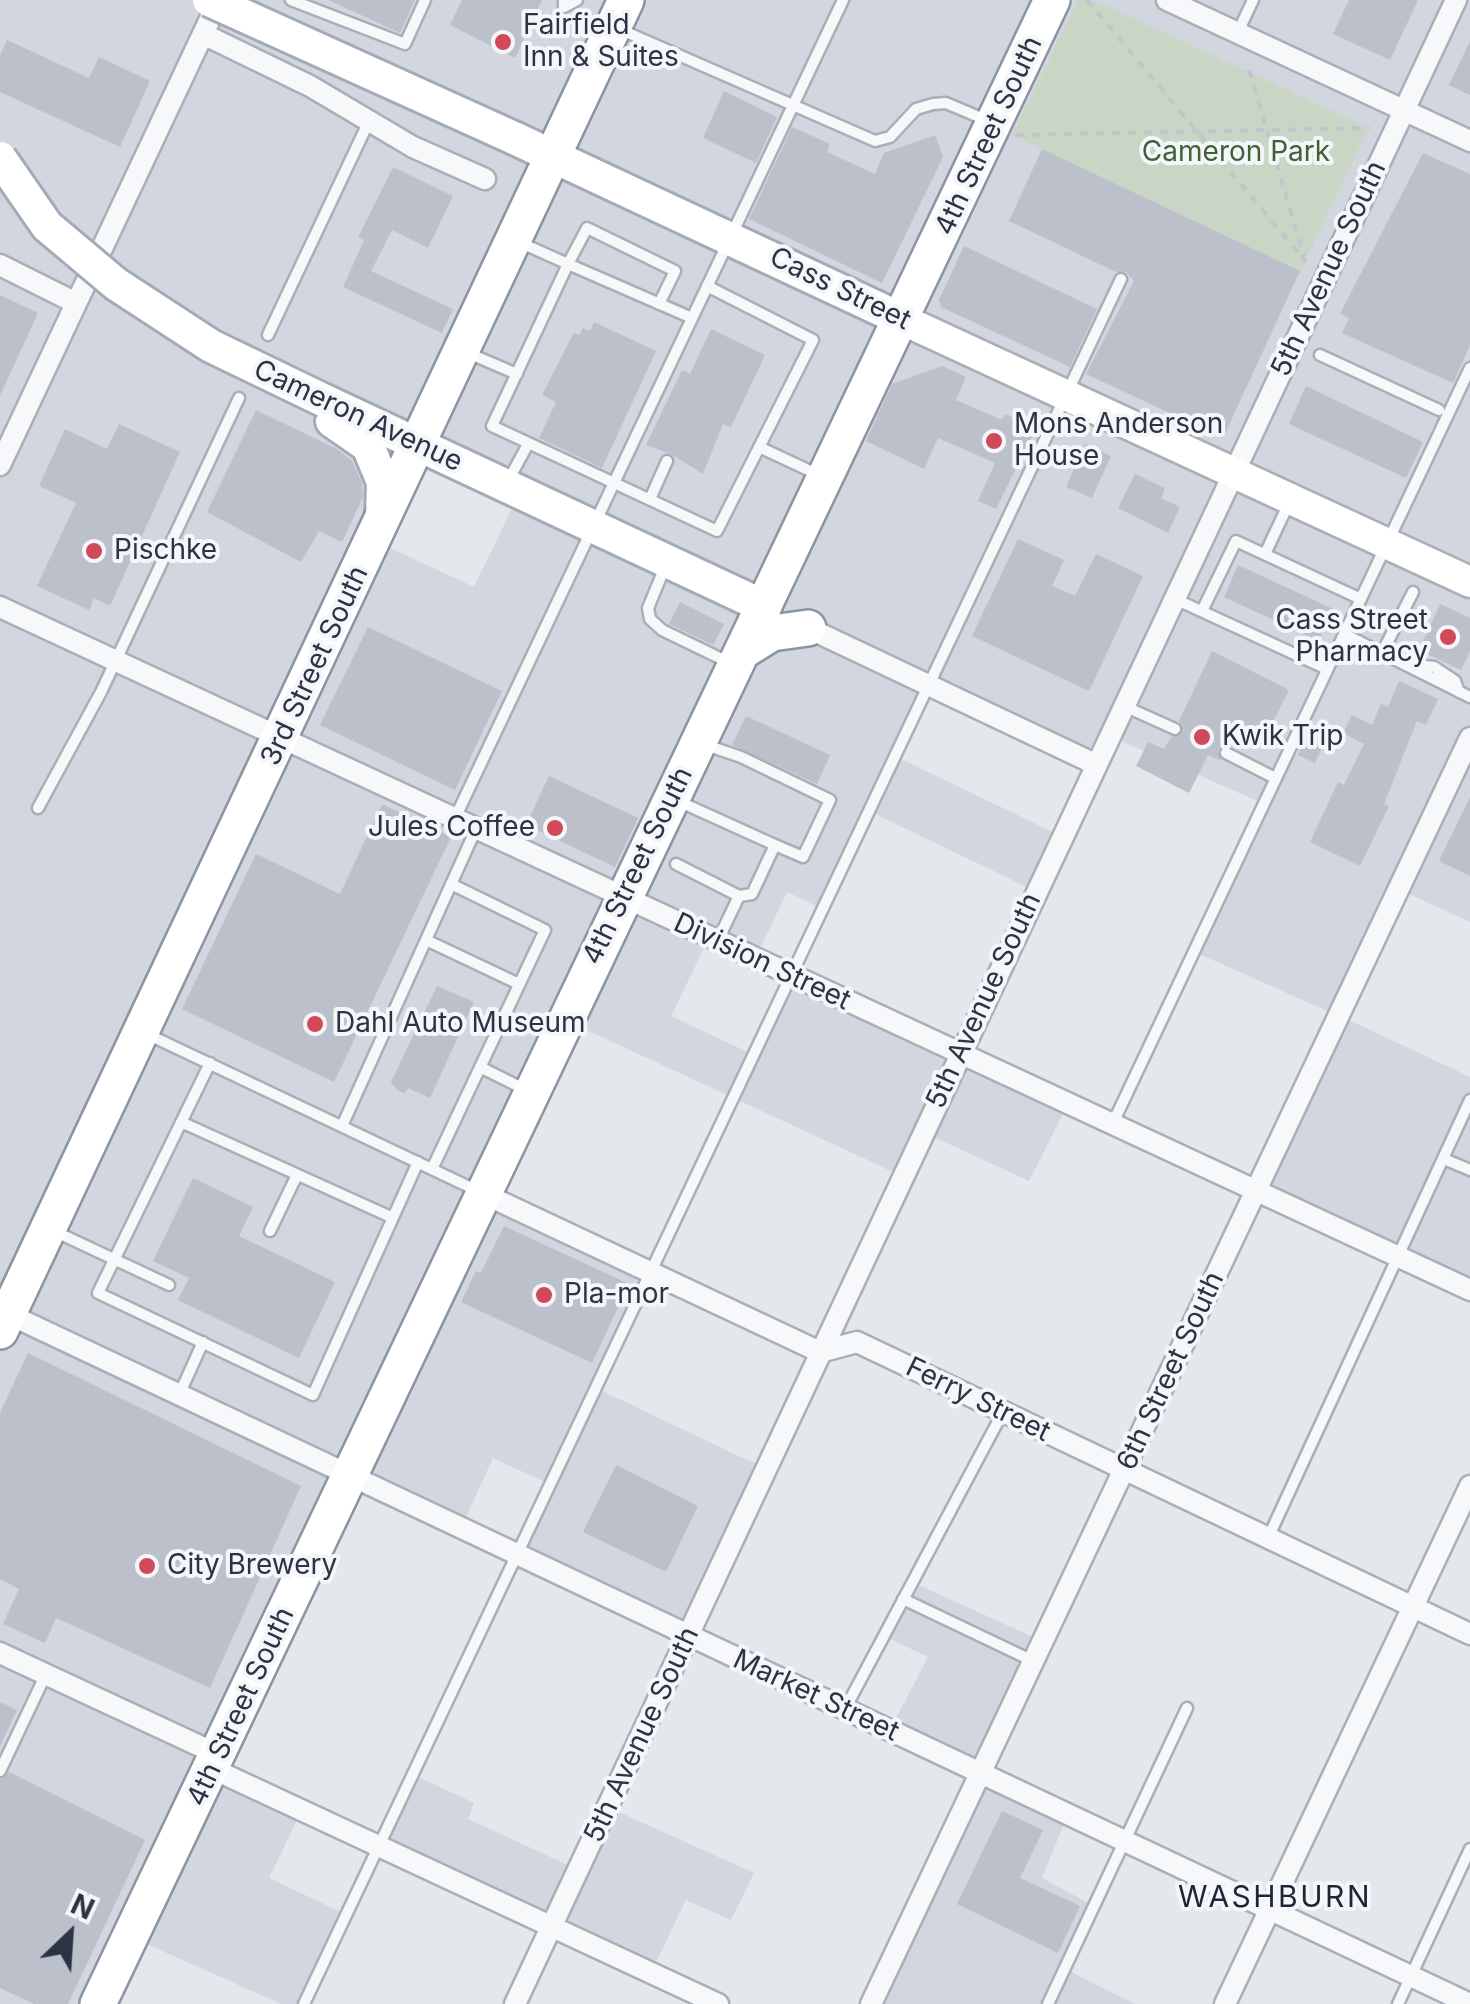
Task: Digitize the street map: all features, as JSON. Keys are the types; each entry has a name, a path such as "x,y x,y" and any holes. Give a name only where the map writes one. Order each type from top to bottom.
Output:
{"highway":[{"name":"4th Street South","path":"98,2004 622,896 765,607 901,318 1003,130 1052,0"},
{"name":"3rd Street South","path":"3,1319 420,444 620,13"},
{"path":"739,658 772,633 808,628"}],"main road":[{"name":"Cass Street","path":"212,2 731,237 1470,582"},
{"name":"Cameron Avenue","path":"0,158 48,226 85,260 166,320 322,408 420,444 765,607"},
{"path":"322,408 368,446 383,482 382,524"}],"street":[{"path":"1167,0 1470,141"},
{"name":"5th Avenue South","path":"515,2004 1456,0"},
{"path":"0,465 203,34 212,2"},
{"path":"203,34 370,119 413,147 484,179"},
{"path":"0,265 76,303"},
{"name":"Division Street","path":"0,606 1470,1290"},
{"path":"808,628 1095,764"},
{"name":"6th Street South","path":"870,2004 1470,738"},
{"path":"482,1193 820,1352"},
{"name":"Market Street","path":"3,1319 180,1395 1470,2004"},
{"name":"Ferry Street","path":"820,1352 858,1342 1470,1634"},
{"path":"1225,2004 1470,1486"},
{"path":"0,1653 381,1846 718,2004"}],"lane":[{"path":"291,0 404,44 425,0"},
{"path":"564,0 564,7 576,0"},
{"path":"454,818 842,0"},
{"path":"1238,32 1253,0"},
{"path":"620,13 792,108 875,142 890,137 916,109 933,104 946,103 1003,130"},
{"path":"268,335 370,119"},
{"path":"659,304 675,271 587,228 492,426 716,530 813,340 707,286"},
{"path":"513,239 692,318"},
{"path":"304,2004 1121,279"},
{"path":"462,351 517,374"},
{"path":"1320,354 1439,410"},
{"path":"1112,1125 1470,368"},
{"path":"38,808 115,660 239,398"},
{"path":"506,485 528,444"},
{"path":"758,447 826,478"},
{"path":"650,499 667,461"},
{"path":"1265,554 1291,499"},
{"path":"1202,611 1236,541 1361,599"},
{"path":"667,561 648,608 650,618 662,630 739,658"},
{"path":"1382,652 1412,592"},
{"path":"1175,598 1328,669"},
{"path":"1344,634 1470,697"},
{"path":"1124,706 1174,729"},
{"path":"671,797 803,857 830,800 741,757 698,742"},
{"path":"1226,754 1275,778"},
{"path":"342,1126 476,828"},
{"path":"676,864 739,896 752,894 775,845"},
{"path":"432,1169 545,930 451,884"},
{"path":"718,941 739,896"},
{"path":"426,940 520,984"},
{"path":"142,1031 482,1193"},
{"path":"210,1063 98,1292 313,1395 418,1162"},
{"path":"480,1067 530,1092"},
{"path":"1268,1538 1469,1106"},
{"path":"182,1122 391,1217"},
{"path":"1444,1159 1470,1170"},
{"path":"270,1230 297,1175"},
{"path":"48,1228 170,1285"},
{"path":"180,1395 202,1342"},
{"path":"844,1709 1003,1412"},
{"path":"903,1599 1034,1661"},
{"path":"0,1771 46,1674"},
{"path":"1048,2004 1187,1708"},
{"path":"1398,2004 1470,1849"}],"path":[{"path":"1087,0 1306,262 1249,70"},
{"path":"1003,130 1196,132 1368,128"}],"shaded area":[{"path":"0,0 1470,0 1470,922 1398,889 1338,1015 1470,1077 1470,1290 1255,1192 1338,1016 1195,952 1262,803 1110,736 1095,764 931,686 897,757 1061,836 1035,891 871,812 824,910 787,892 755,959 709,938 671,1016 754,1055 792,976 1068,1104 1029,1181 923,1132 902,1176 565,1020 483,1193 650,1272 596,1388 766,1469 688,1635 517,1554 549,1484 493,1458 461,1528 350,1476 213,1768 302,1810 269,1878 347,1915 304,2004 281,2004 131,1937 98,2004 0,2004","holes":["421,444 520,492 474,587 375,541"]},
{"path":"912,1582 1044,1642 981,1773 1068,1814 1042,1878 1094,1906 1065,1969 1135,2004 871,2004 981,1774 890,1730 928,1657 884,1636"},
{"path":"414,1775 474,1803 468,1819 579,1870 608,1807 754,1873 731,1920 686,1900 651,1972 381,1846"}],"green space":[{"name":"Cameron Park","path":"1078,0 1094,0 1369,128 1300,271 1012,135"}],"building":[{"path":"328,0 415,0 400,33"},
{"name":"Fairfield Inn & Suites","path":"462,0 542,0 515,58 450,25"},
{"path":"1349,0 1418,0 1390,60 1333,34"},
{"path":"7,40 89,78 99,57 150,81 120,147 0,92 0,56"},
{"path":"1470,41 1470,95 1449,85"},
{"path":"724,91 777,117 756,163 703,138"},
{"path":"792,127 830,144 827,152 875,174 884,153 935,135 943,157 882,283 749,219"},
{"path":"1042,149 1300,271 1223,438 1086,374 1134,281 1126,272 1116,272 1009,221"},
{"path":"1423,153 1470,174 1470,346 1453,383 1342,333 1349,318 1340,314"},
{"path":"393,167 453,196 428,248 392,230 371,271 453,309 442,333 343,287 364,240 358,237"},
{"path":"964,246 1097,309 1070,367 941,307 939,300"},
{"path":"0,295 38,313 0,396"},
{"path":"594,322 656,351 602,468 539,438 556,402 542,395 574,332 579,335 583,328 590,331"},
{"path":"711,329 765,355 731,427 723,424 703,474 671,454 646,445 682,370 690,374"},
{"path":"942,366 966,377 956,400 1002,420 1005,414 1022,422 1019,430 1032,436 996,509 978,501 995,463 938,438 924,469 866,441 892,384"},
{"path":"1306,386 1423,442 1406,478 1289,424"},
{"path":"256,410 337,449 352,461 362,483 363,497 342,542 319,531 301,562 207,512"},
{"name":"Pischke","path":"119,424 180,452 110,606 94,598 89,610 37,586 76,503 39,486 65,429 107,449"},
{"path":"1085,444 1111,456 1092,498 1066,487"},
{"path":"1135,474 1165,488 1161,498 1180,507 1168,533 1118,508"},
{"path":"1018,539 1064,560 1052,586 1075,596 1096,554 1143,576 1089,691 972,636"},
{"path":"1238,565 1333,609 1319,641 1224,597"},
{"path":"680,602 724,624 713,645 669,624"},
{"name":"Cass Street Pharmacy","path":"1440,604 1470,618 1470,651 1461,670 1419,650"},
{"path":"368,627 502,691 455,790 320,725"},
{"path":"1212,651 1289,690 1264,740 1239,727 1230,745 1218,750 1222,761 1208,755 1189,793 1136,766 1148,742 1164,749 1171,737 1182,733 1179,721"},
{"path":"1399,681 1438,699 1426,725 1417,721 1384,804 1389,806 1360,866 1310,842 1338,782 1344,785 1364,744 1343,733 1352,715 1372,725 1381,704 1388,707"},
{"path":"746,716 830,755 817,784 732,745"},
{"path":"1306,737 1323,745 1315,763 1298,755"},
{"path":"549,776 638,818 615,867 526,825"},
{"path":"1470,797 1470,876 1439,861"},
{"path":"382,804 451,837 334,1082 182,1009 256,854 340,894"},
{"path":"437,986 474,1002 430,1098 408,1088 405,1093 398,1091 391,1082"},
{"path":"193,1178 253,1207 239,1236 335,1282 299,1358 178,1300 189,1278 153,1261"},
{"name":"Pla-mor","path":"504,1226 629,1284 592,1363 461,1302 476,1271 481,1273"},
{"name":"City Brewery","path":"28,1353 301,1486 210,1688 56,1618 45,1643 3,1624 19,1589 0,1579 0,1413"},
{"path":"616,1465 698,1506 666,1572 583,1532"},
{"path":"0,1702 17,1710 0,1746"},
{"path":"9,1772 145,1840 68,2004 34,2004 0,1988 0,1780"},
{"path":"1002,1811 1043,1830 1020,1878 1080,1906 1058,1953 957,1904"}],"place":[{"name":"Fairfield Inn & Suites","path":"503,42"},
{"name":"Mons Anderson House","path":"994,441"},
{"name":"Pischke","path":"94,551"},
{"name":"Cass Street Pharmacy","path":"1448,637"},
{"name":"Kwik Trip","path":"1202,737"},
{"name":"Jules Coffee","path":"555,828"},
{"name":"Dahl Auto Museum","path":"315,1024"},
{"name":"Pla-mor","path":"544,1295"},
{"name":"City Brewery","path":"147,1566"}],"district":[{"name":"WASHBURN","path":"1275,1898"}]}
